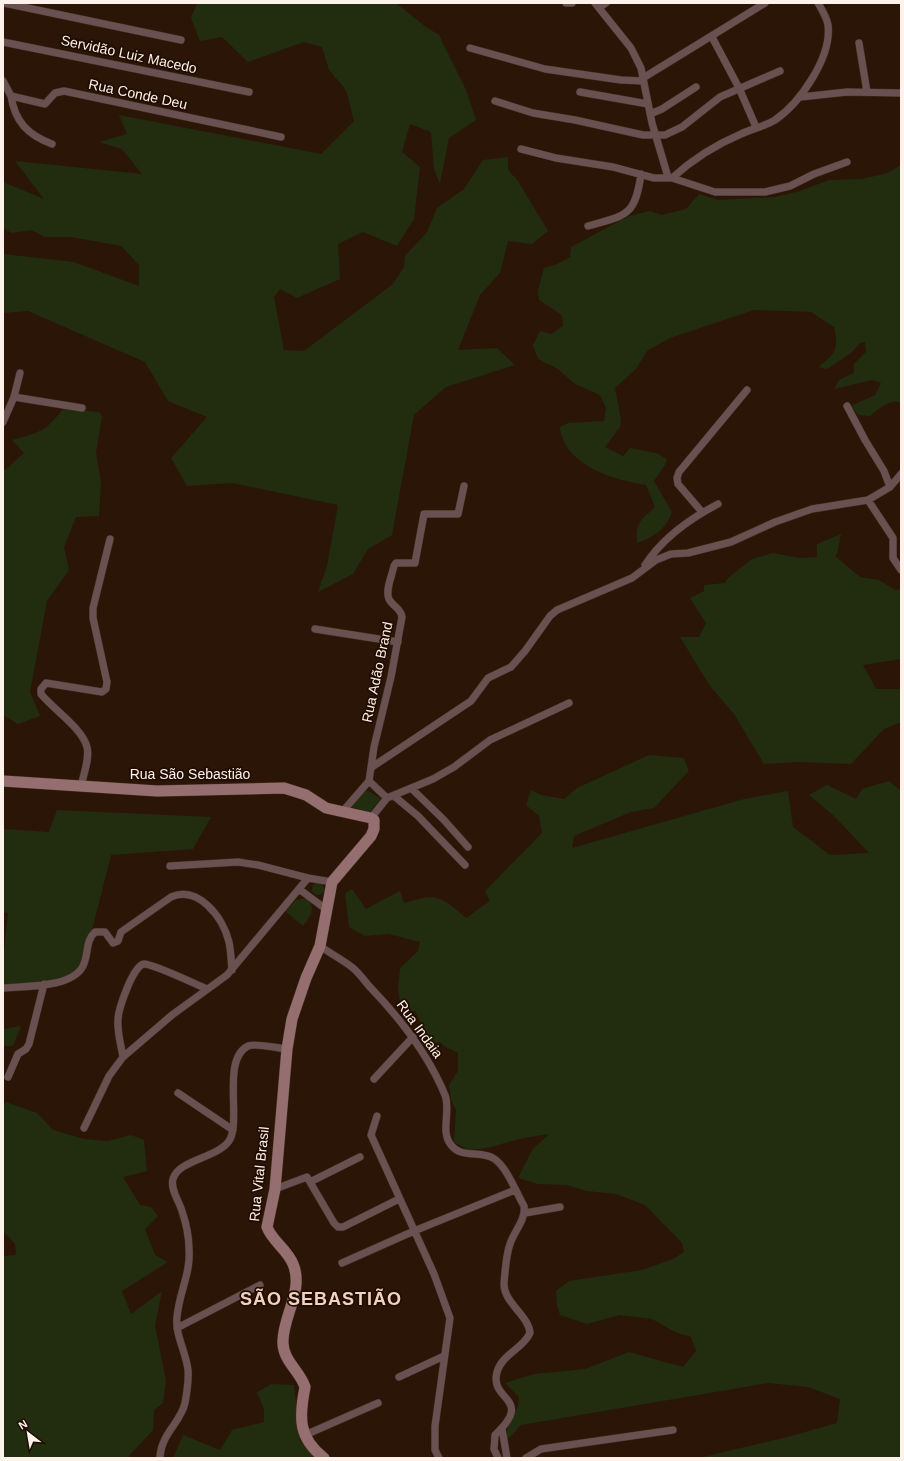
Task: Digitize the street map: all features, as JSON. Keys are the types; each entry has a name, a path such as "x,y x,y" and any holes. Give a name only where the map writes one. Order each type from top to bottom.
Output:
{"street":[{"path":"4,3 181,40"},
{"path":"566,3 572,3"},
{"path":"606,3 597,5 609,23 630,48 641,68 650,114 670,177"},
{"path":"470,48 545,69 621,80 643,79 766,3"},
{"path":"521,150 556,158 613,167 658,179 670,177 697,157 756,127 773,121 801,96 819,66 827,38 828,24 818,3"},
{"path":"712,37 739,88 756,127"},
{"name":"Servidão Luiz Macedo","path":"3,42 249,92"},
{"path":"860,43 867,92"},
{"path":"495,101 533,113 575,120 643,135 656,135 672,133 682,127 711,102 739,88 757,82 780,71"},
{"path":"3,81 11,96 13,111 17,118 38,139 52,144"},
{"path":"650,114 662,109 696,87"},
{"name":"Rua Conde Deu","path":"11,96 45,104 55,93 64,91 282,138"},
{"path":"580,92 648,104"},
{"path":"801,96 847,92 901,93"},
{"path":"670,177 715,192 765,192 790,186 814,174 847,162"},
{"path":"588,226 616,218 629,211 638,194 641,174"},
{"path":"3,422 14,397 20,373"},
{"path":"702,512 678,484 677,478 679,472 747,390"},
{"path":"14,397 82,408"},
{"path":"847,406 884,471 890,487"},
{"path":"372,767 471,701 488,678 511,667 525,651 550,616 557,610 632,578 656,560 671,554 688,553 731,542 775,522 812,508 868,500 890,487 901,474"},
{"name":"Rua Adão Brand","path":"369,781 374,747 398,642 402,613 390,601 388,595 394,566 396,563 400,562 415,563 424,514 458,514 464,486"},
{"path":"868,500 893,538 893,558 901,570"},
{"path":"641,571 667,540 702,512 718,504"},
{"path":"81,787 87,759 86,746 78,731 42,694 41,689 46,683 102,692 106,689 107,682 94,624 93,612 110,539"},
{"path":"315,629 398,642"},
{"path":"170,866 238,862 258,865 308,878 332,882 371,836 375,824 371,818 391,797 412,789 454,767 490,740 570,703"},
{"path":"343,811 369,781 418,816 465,865"},
{"name":"Rua São Sebastião","path":"3,782 157,791 284,788 306,795 326,808 371,818"},
{"path":"412,789 443,819 468,847"},
{"path":"84,1128 114,1068 123,1057 172,1015 221,980 232,970 308,878"},
{"name":"Rua Vital Brasil","path":"324,1458 312,1447 305,1435 301,1422 301,1408 305,1388 286,1356 282,1341 295,1287 293,1264 282,1246 269,1232 267,1226 275,1188 286,1049 296,1005 320,946 332,882"},
{"path":"299,889 327,910"},
{"path":"3,988 63,981 79,972 83,966 90,936 95,932 104,932 113,943 118,941 121,932 171,897 179,894 193,896 204,902 213,911 224,929 229,941 232,970"},
{"name":"Rua Indaia","path":"320,946 354,969 413,1037 433,1070 445,1096 448,1106 446,1133 450,1144 459,1152 493,1157 502,1167 515,1190 525,1213"},
{"path":"123,1057 118,1019 131,979 140,966 145,964 207,989"},
{"path":"8,1077 18,1054 26,1049 29,1044 44,984"},
{"path":"374,1079 413,1037"},
{"path":"160,1456 161,1449 169,1429 183,1411 188,1387 188,1369 177,1328 177,1316 190,1259 189,1237 172,1180 181,1168 210,1155 225,1145 232,1136 234,1073 236,1063 244,1049 252,1045 286,1049"},
{"path":"178,1093 233,1130"},
{"path":"377,1116 371,1135 434,1274 450,1318 435,1426 436,1450 439,1458"},
{"path":"275,1188 308,1179 360,1158"},
{"path":"308,1179 335,1225 338,1227 343,1227 399,1198"},
{"path":"342,1263 414,1231 515,1190"},
{"path":"498,1458 494,1442 495,1435 507,1423 513,1411 511,1405 498,1388 496,1378 497,1371 508,1354 525,1341 530,1333 528,1325 506,1294 504,1283 509,1246 525,1213 560,1207"},
{"path":"177,1328 260,1285"},
{"path":"399,1377 444,1356"},
{"path":"305,1435 378,1403"},
{"path":"502,1429 507,1458"},
{"path":"526,1458 541,1449 673,1430"}],"green space":[{"path":"197,3 396,3 426,27 439,35 466,90 476,120 449,138 440,184 434,169 431,132 410,124 402,152 420,167 414,219 397,246 363,232 338,244 340,279 297,298 280,289 274,297 284,350 304,351 393,284 404,267 405,256 427,232 437,208 464,189 483,160 508,157 508,170 518,181 548,231 532,244 508,241 500,273 480,295 458,350 497,348 515,365 446,387 414,415 392,535 368,549 353,574 318,592 327,566 338,505 232,483 187,486 171,458 207,417 168,401 145,362 28,311 3,313 3,254 74,262 139,286 139,265 121,246 71,237 45,237 31,230 12,233 3,228 3,182 44,199 15,161 142,174 122,149 99,142 127,134 119,115 321,154 354,121 346,90 329,70 322,47 304,42 248,62 222,37 200,41 191,18"},
{"path":"901,165 901,403 888,403 870,416 858,415 851,406 875,395 881,383 872,380 834,389 839,380 854,373 854,364 866,352 865,342 860,343 851,353 827,369 818,367 832,355 836,346 836,341 834,327 811,312 754,310 670,338 647,351 636,369 615,388 621,420 620,427 605,447 623,456 630,448 656,453 667,459 665,465 654,481 672,512 670,518 659,532 637,543 637,530 640,522 655,507 646,485 619,479 592,468 580,461 570,451 563,440 560,427 568,423 604,421 606,408 600,395 575,384 558,369 538,359 533,345 540,331 551,334 563,326 562,316 557,311 539,300 538,290 544,268 557,264 570,257 571,247 629,216 650,211 662,215 686,209 699,194 718,200 775,197 800,191 829,180 862,179 888,173"},
{"path":"63,409 99,412 102,416 96,453 101,482 99,516 76,517 64,547 69,570 47,601 30,692 40,716 18,724 3,715 3,468 5,470 24,453 12,440 36,433 47,427"},
{"path":"841,534 837,554 835,556 860,577 879,580 895,590 901,589 901,659 863,665 876,689 901,689 901,722 884,729 851,764 798,762 764,764 734,714 710,686 680,637 699,637 706,623 690,598 704,591 704,585 725,583 728,578 752,559 773,553 800,558 817,557 817,544"},
{"path":"649,755 684,758 689,771 654,808 631,812 574,836 572,848 744,799 788,791 793,827 830,855 869,853 834,816 809,795 827,785 856,799 862,789 889,781 901,791 901,1458 699,1458 791,1436 837,1423 840,1399 808,1387 768,1383 521,1425 507,1440 507,1429 517,1409 519,1397 505,1383 534,1374 585,1369 629,1352 683,1367 696,1351 691,1337 675,1332 652,1319 620,1315 587,1324 560,1315 557,1305 556,1291 569,1281 642,1270 673,1259 684,1252 682,1243 645,1205 616,1194 587,1191 567,1185 538,1184 518,1178 532,1150 549,1134 519,1139 488,1148 469,1150 454,1142 456,1110 451,1099 449,1085 458,1071 458,1053 444,1046 440,1042 432,1044 415,1011 401,1011 398,988 400,968 418,951 420,942 389,934 365,936 349,927 345,893 352,889 366,909 400,891 404,903 424,898 438,898 450,905 466,918 490,901 485,891 542,833 539,816 526,805 531,790 541,795 564,799 577,788"},
{"path":"365,790 381,799 370,812 351,807"},
{"path":"57,810 211,817 193,849 111,855 83,966 63,981 3,988 3,961 8,913 3,912 3,829 49,832"},
{"path":"318,883 322,885 324,889 322,893 318,895 314,893 312,889 314,885"},
{"path":"306,898 311,905 312,912 303,926 285,911 296,900"},
{"path":"21,1026 13,1046 3,1046 3,1029"},
{"path":"6,1102 37,1113 53,1130 84,1139 108,1141 131,1135 144,1140 147,1171 123,1177 140,1205 151,1207 158,1216 145,1229 155,1255 168,1262 122,1291 131,1314 162,1291 155,1326 166,1381 163,1403 154,1410 153,1430 129,1456 130,1458 3,1458 3,1256 16,1255 15,1244 3,1231 3,1105"},
{"path":"272,1384 294,1385 300,1440 314,1458 173,1458 183,1435 220,1450 232,1430 264,1422 264,1409 257,1392"}],"district":[{"name":"SÃO SEBASTIÃO","path":"321,1299"}]}
